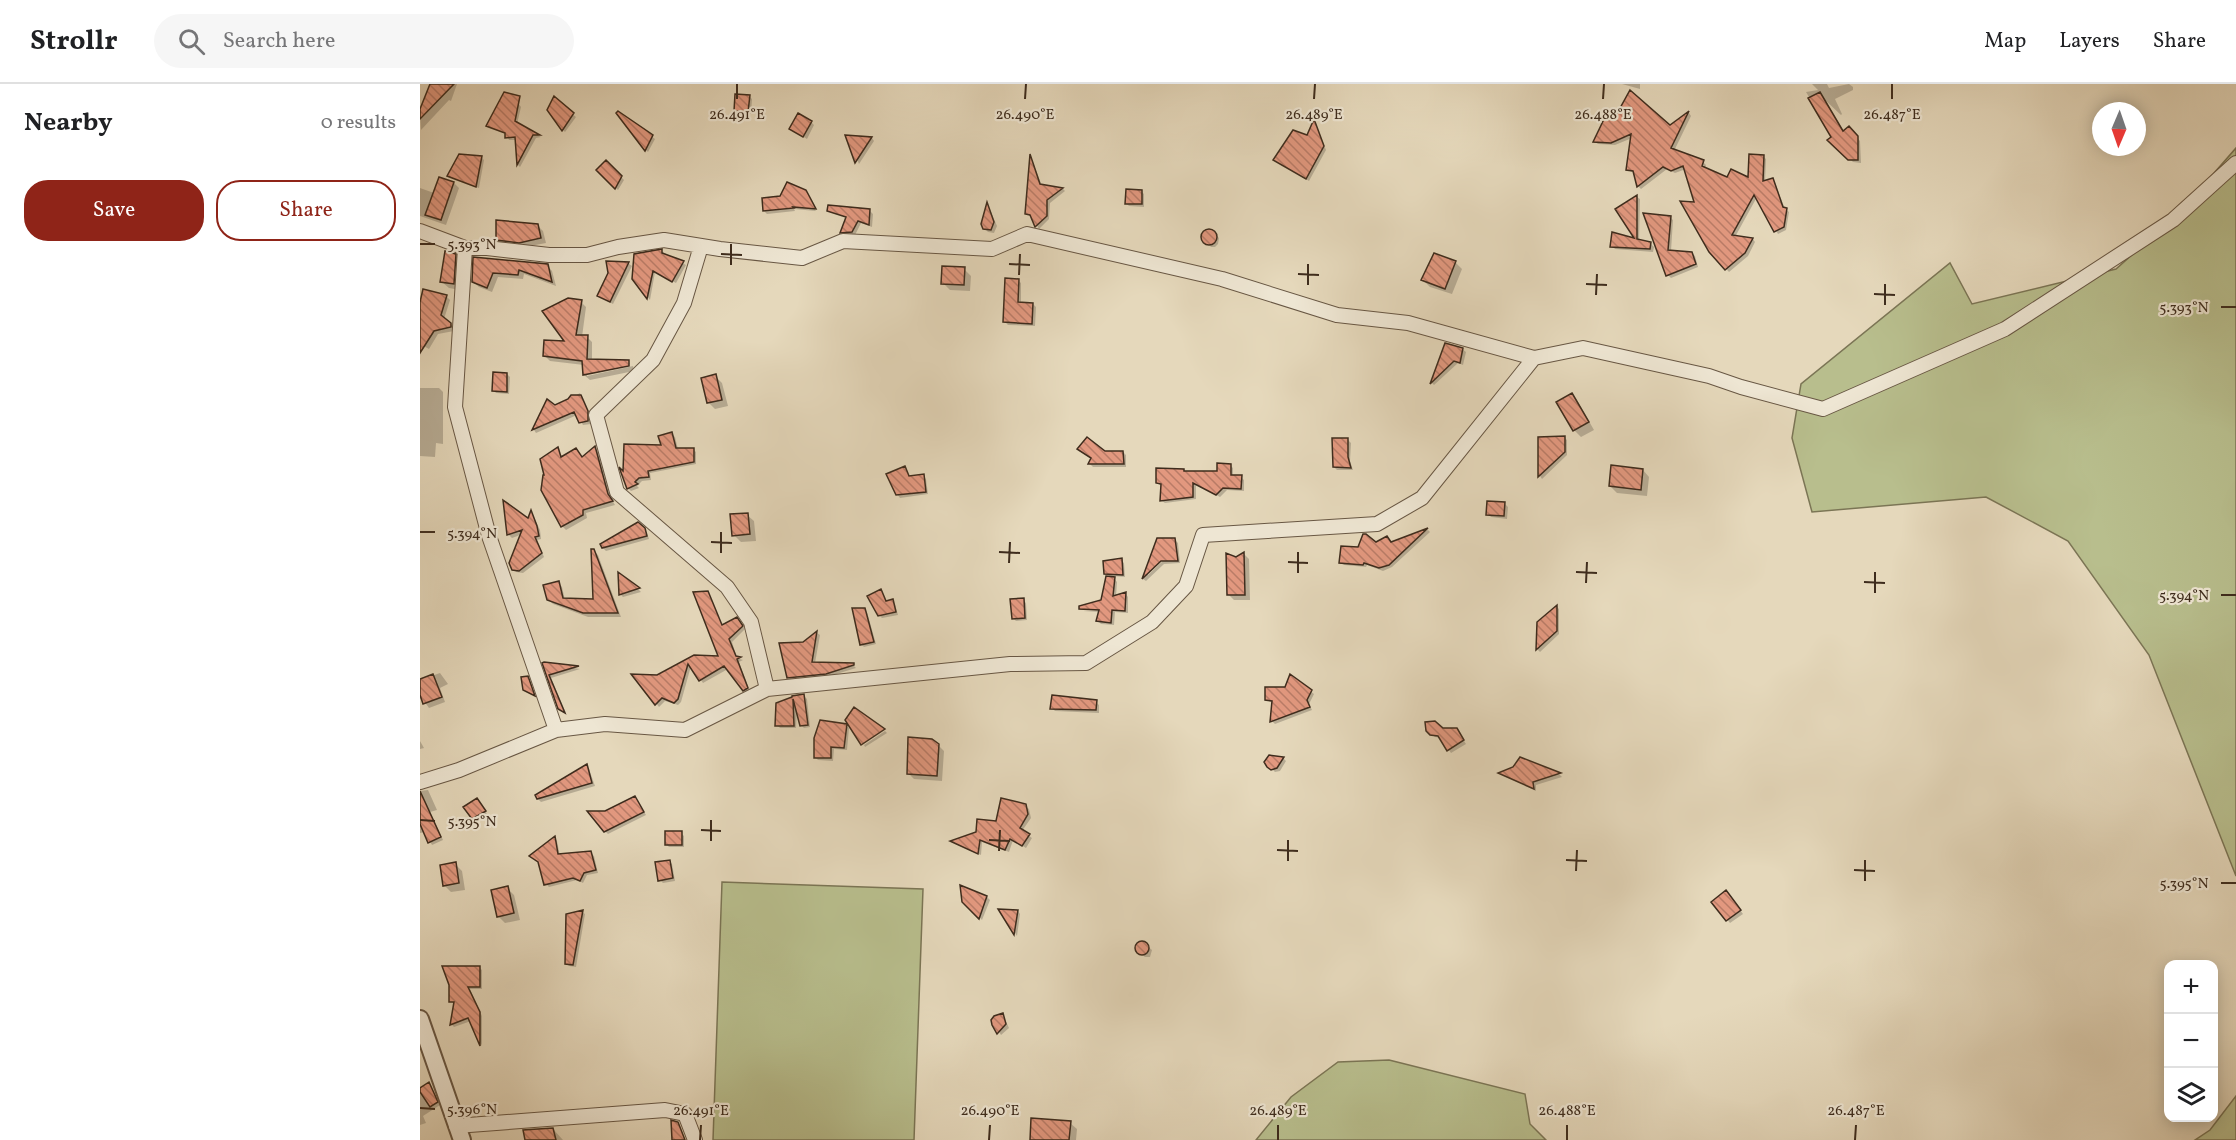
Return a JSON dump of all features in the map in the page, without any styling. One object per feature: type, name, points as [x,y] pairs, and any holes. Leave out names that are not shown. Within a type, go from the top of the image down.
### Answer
[{"type":"street","points":[[420,231],[465,248],[487,248],[549,255],[587,255],[618,246],[664,240],[802,258],[843,241],[992,249],[1027,234],[1222,279],[1337,315],[1408,322],[1534,358],[1583,348],[1709,376],[1823,409],[2005,329],[2173,220],[2236,163]]},
{"type":"street","points":[[701,246],[684,303],[653,360],[596,415],[616,492],[727,587],[751,622],[767,689]]},
{"type":"street","points":[[465,248],[455,407],[489,536],[556,730]]},
{"type":"street","points":[[420,782],[459,770],[556,730],[605,724],[685,730],[767,689],[1010,664],[1086,663],[1152,622],[1186,586],[1203,535],[1377,524],[1422,498],[1534,358]]},
{"type":"street","points":[[420,1019],[459,1133],[664,1110],[685,1114],[695,1140]]},
{"type":"green space","points":[[2236,148],[2236,876],[2149,655],[2068,541],[1986,497],[1812,512],[1792,438],[1801,384],[1950,263],[1972,304],[2116,269],[2180,212]]},
{"type":"green space","points":[[722,882],[923,889],[914,1140],[713,1140]]},
{"type":"green space","points":[[1389,1060],[1525,1094],[1530,1124],[1546,1140],[1256,1140],[1291,1097],[1338,1062]]},
{"type":"green space","points":[[2236,1096],[2236,1140],[2195,1140],[2210,1130]]},
{"type":"building","points":[[430,84],[454,84],[420,119],[420,109]]},
{"type":"building","points":[[1630,90],[1670,125],[1689,111],[1671,148],[1704,160],[1702,166],[1727,177],[1731,169],[1748,177],[1749,154],[1764,155],[1763,181],[1773,178],[1783,207],[1787,208],[1784,227],[1774,232],[1754,195],[1732,235],[1753,238],[1745,253],[1725,270],[1709,252],[1680,201],[1694,202],[1683,166],[1671,171],[1663,167],[1637,187],[1633,171],[1626,170],[1631,134],[1611,143],[1593,142],[1606,115],[1614,119]]},
{"type":"building","points":[[504,92],[520,96],[515,121],[540,135],[533,135],[517,165],[515,137],[505,138],[505,133],[486,126]]},
{"type":"building","points":[[1820,92],[1843,131],[1849,126],[1858,136],[1858,160],[1848,160],[1827,140],[1831,137],[1808,98]]},
{"type":"building","points":[[735,94],[750,95],[748,112],[734,111]]},
{"type":"building","points":[[554,96],[574,113],[562,131],[547,110]]},
{"type":"building","points":[[618,111],[653,135],[645,151],[616,113]]},
{"type":"building","points":[[798,113],[812,121],[803,137],[789,129]]},
{"type":"building","points":[[1314,119],[1324,146],[1306,179],[1273,160],[1293,130],[1307,135]]},
{"type":"building","points":[[845,135],[872,137],[855,163]]},
{"type":"building","points":[[459,154],[482,156],[476,187],[447,176]]},
{"type":"building","points":[[1030,154],[1040,184],[1063,188],[1047,200],[1047,216],[1035,227],[1030,215],[1025,214]]},
{"type":"building","points":[[606,160],[622,176],[615,189],[596,170]]},
{"type":"building","points":[[439,177],[454,182],[441,220],[425,215]]},
{"type":"building","points":[[787,182],[806,190],[816,209],[793,207],[763,211],[762,198],[780,196]]},
{"type":"building","points":[[1126,189],[1142,190],[1142,204],[1125,204]]},
{"type":"building","points":[[1637,195],[1637,239],[1651,242],[1650,249],[1610,247],[1612,232],[1634,238],[1615,209]]},
{"type":"building","points":[[987,202],[994,222],[991,230],[983,229],[981,224]]},
{"type":"building","points":[[828,205],[870,209],[869,225],[858,221],[852,232],[840,233],[846,217],[827,211]]},
{"type":"building","points":[[1643,213],[1671,216],[1668,250],[1692,252],[1696,264],[1666,276]]},
{"type":"building","points":[[496,220],[538,224],[541,238],[519,243],[496,240]]},
{"type":"building","points":[[1209,229],[1215,231],[1217,237],[1215,243],[1209,245],[1203,243],[1201,237],[1203,231]]},
{"type":"building","points":[[662,249],[662,253],[684,261],[672,282],[653,271],[647,299],[632,279],[634,254]]},
{"type":"building","points":[[445,251],[456,254],[454,284],[440,282]]},
{"type":"building","points":[[1434,253],[1456,261],[1445,289],[1421,280]]},
{"type":"building","points":[[473,257],[548,264],[552,282],[519,270],[518,275],[493,273],[487,288],[472,282]]},
{"type":"building","points":[[606,261],[629,262],[610,302],[597,296],[608,273]]},
{"type":"building","points":[[942,266],[965,267],[964,285],[941,284]]},
{"type":"building","points":[[1005,278],[1019,279],[1018,302],[1033,303],[1032,324],[1003,322]]},
{"type":"building","points":[[423,289],[447,295],[441,315],[451,323],[451,327],[434,331],[420,353],[420,302]]},
{"type":"building","points":[[568,298],[582,300],[576,335],[588,335],[587,359],[629,360],[629,366],[583,375],[582,361],[543,356],[544,340],[564,341],[542,311]]},
{"type":"building","points":[[1445,343],[1463,348],[1460,363],[1454,361],[1430,384]]},
{"type":"building","points":[[493,372],[507,373],[507,392],[492,391]]},
{"type":"building","points":[[716,374],[722,400],[707,403],[701,378]]},
{"type":"building","points":[[1572,393],[1589,422],[1573,431],[1556,402]]},
{"type":"building","points":[[571,395],[581,395],[588,411],[588,421],[579,423],[574,412],[532,430],[547,399],[555,405],[568,399]]},
{"type":"building","points":[[672,432],[676,448],[694,448],[694,462],[648,471],[649,477],[639,478],[635,482],[638,484],[627,489],[619,467],[623,471],[624,444],[661,445],[658,436]]},
{"type":"building","points":[[1565,436],[1565,452],[1538,477],[1538,437]]},
{"type":"building","points":[[1087,437],[1105,451],[1123,451],[1124,464],[1088,464],[1091,458],[1077,449]]},
{"type":"building","points":[[1332,438],[1348,438],[1348,457],[1351,468],[1333,467]]},
{"type":"building","points":[[595,446],[608,494],[613,501],[583,510],[583,515],[561,527],[541,490],[544,475],[540,459],[558,447],[561,457],[576,448],[582,457]]},
{"type":"building","points":[[1217,463],[1231,464],[1231,475],[1242,475],[1241,489],[1223,488],[1216,495],[1193,483],[1193,497],[1160,501],[1161,484],[1156,483],[1156,468],[1217,471]]},
{"type":"building","points":[[1611,465],[1643,469],[1641,490],[1609,486]]},
{"type":"building","points":[[905,466],[909,476],[924,474],[926,492],[896,495],[886,474]]},
{"type":"building","points":[[503,500],[528,518],[531,510],[537,526],[539,536],[535,537],[542,553],[519,571],[512,570],[509,563],[522,530],[507,535]]},
{"type":"building","points":[[1487,501],[1505,502],[1504,516],[1486,515]]},
{"type":"building","points":[[748,513],[750,534],[732,536],[730,514]]},
{"type":"building","points":[[638,522],[645,528],[647,536],[602,548],[600,544]]},
{"type":"building","points":[[1428,528],[1389,565],[1379,568],[1364,563],[1363,565],[1339,563],[1341,546],[1358,547],[1363,534],[1376,542],[1387,536],[1391,542]]},
{"type":"building","points":[[1157,538],[1175,538],[1178,561],[1161,561],[1142,579]]},
{"type":"building","points":[[591,549],[594,549],[618,613],[583,613],[547,600],[543,585],[559,581],[563,598],[593,599]]},
{"type":"building","points":[[1244,552],[1245,595],[1227,595],[1226,553],[1236,557]]},
{"type":"building","points":[[1122,558],[1123,575],[1104,574],[1103,561]]},
{"type":"building","points":[[618,572],[640,588],[619,595]]},
{"type":"building","points":[[1106,576],[1115,577],[1113,596],[1126,592],[1125,611],[1112,610],[1111,623],[1096,621],[1099,610],[1079,609],[1079,606],[1101,600]]},
{"type":"building","points":[[881,589],[886,601],[893,599],[896,612],[878,616],[867,596]]},
{"type":"building","points":[[708,591],[722,625],[737,617],[743,626],[729,639],[736,656],[741,657],[737,659],[748,688],[743,691],[724,666],[699,681],[688,664],[678,699],[674,703],[662,698],[655,705],[631,674],[657,675],[694,655],[718,656],[693,592]]},
{"type":"building","points":[[1024,598],[1025,618],[1012,619],[1010,599]]},
{"type":"building","points":[[1557,605],[1557,631],[1536,650],[1537,622]]},
{"type":"building","points":[[852,608],[865,608],[874,642],[860,645]]},
{"type":"building","points":[[817,631],[812,662],[854,663],[854,665],[826,674],[787,678],[779,643],[803,642]]},
{"type":"building","points":[[542,663],[579,666],[549,675],[565,713],[558,709]]},
{"type":"building","points":[[433,674],[442,697],[423,704],[420,695],[420,679]]},
{"type":"building","points":[[1290,674],[1312,690],[1307,700],[1310,707],[1270,722],[1272,701],[1265,700],[1265,687],[1285,687]]},
{"type":"building","points":[[528,676],[535,696],[523,690],[521,677]]},
{"type":"building","points":[[804,694],[808,725],[800,726],[793,699],[794,726],[775,726],[776,703]]},
{"type":"building","points":[[1052,695],[1097,700],[1096,710],[1050,709]]},
{"type":"building","points":[[854,707],[885,729],[861,745],[845,720]]},
{"type":"building","points":[[820,720],[847,724],[844,748],[831,747],[831,758],[814,758],[814,738]]},
{"type":"building","points":[[1435,721],[1443,728],[1457,728],[1464,740],[1447,751],[1438,736],[1430,735],[1426,731],[1425,722]]},
{"type":"building","points":[[908,737],[932,739],[939,744],[937,776],[907,774]]},
{"type":"building","points":[[1269,755],[1284,757],[1277,768],[1271,770],[1267,767],[1264,762]]},
{"type":"building","points":[[1520,757],[1561,773],[1533,782],[1534,789],[1498,773],[1513,767]]},
{"type":"building","points":[[587,764],[592,783],[537,799],[535,795]]},
{"type":"building","points":[[420,791],[441,837],[428,843],[420,824]]},
{"type":"building","points":[[635,796],[644,812],[604,832],[587,811],[605,811]]},
{"type":"building","points":[[477,798],[486,811],[472,819],[463,807]]},
{"type":"building","points":[[1001,798],[1026,804],[1028,814],[1020,828],[1030,834],[1022,846],[1010,839],[1005,850],[980,840],[978,854],[950,841],[976,832],[977,819],[996,821]]},
{"type":"building","points":[[665,831],[682,831],[682,845],[665,845]]},
{"type":"building","points":[[555,836],[558,854],[591,851],[596,870],[584,873],[580,881],[573,878],[544,885],[538,862],[529,856]]},
{"type":"building","points":[[670,860],[673,878],[658,881],[655,862]]},
{"type":"building","points":[[456,862],[459,883],[443,886],[440,865]]},
{"type":"building","points":[[960,885],[987,896],[979,919],[962,902]]},
{"type":"building","points":[[508,886],[514,913],[497,917],[491,890]]},
{"type":"building","points":[[1726,890],[1741,910],[1726,921],[1711,902]]},
{"type":"building","points":[[998,909],[1018,910],[1014,935]]},
{"type":"building","points":[[583,910],[573,965],[565,964],[566,914]]},
{"type":"building","points":[[1139,941],[1145,941],[1149,948],[1145,955],[1139,955],[1135,951],[1135,945]]},
{"type":"building","points":[[442,966],[480,966],[480,987],[468,987],[480,1012],[480,1046],[468,1018],[450,1025],[454,1002],[449,1002],[449,985]]},
{"type":"building","points":[[1003,1013],[1006,1024],[997,1034],[991,1020],[994,1016]]},
{"type":"building","points":[[429,1082],[438,1102],[430,1107],[420,1092],[420,1088]]},
{"type":"building","points":[[1031,1118],[1071,1121],[1069,1140],[1030,1140]]},
{"type":"building","points":[[671,1120],[678,1122],[685,1140],[672,1140]]},
{"type":"building","points":[[553,1128],[556,1140],[525,1140],[523,1130]]}]
